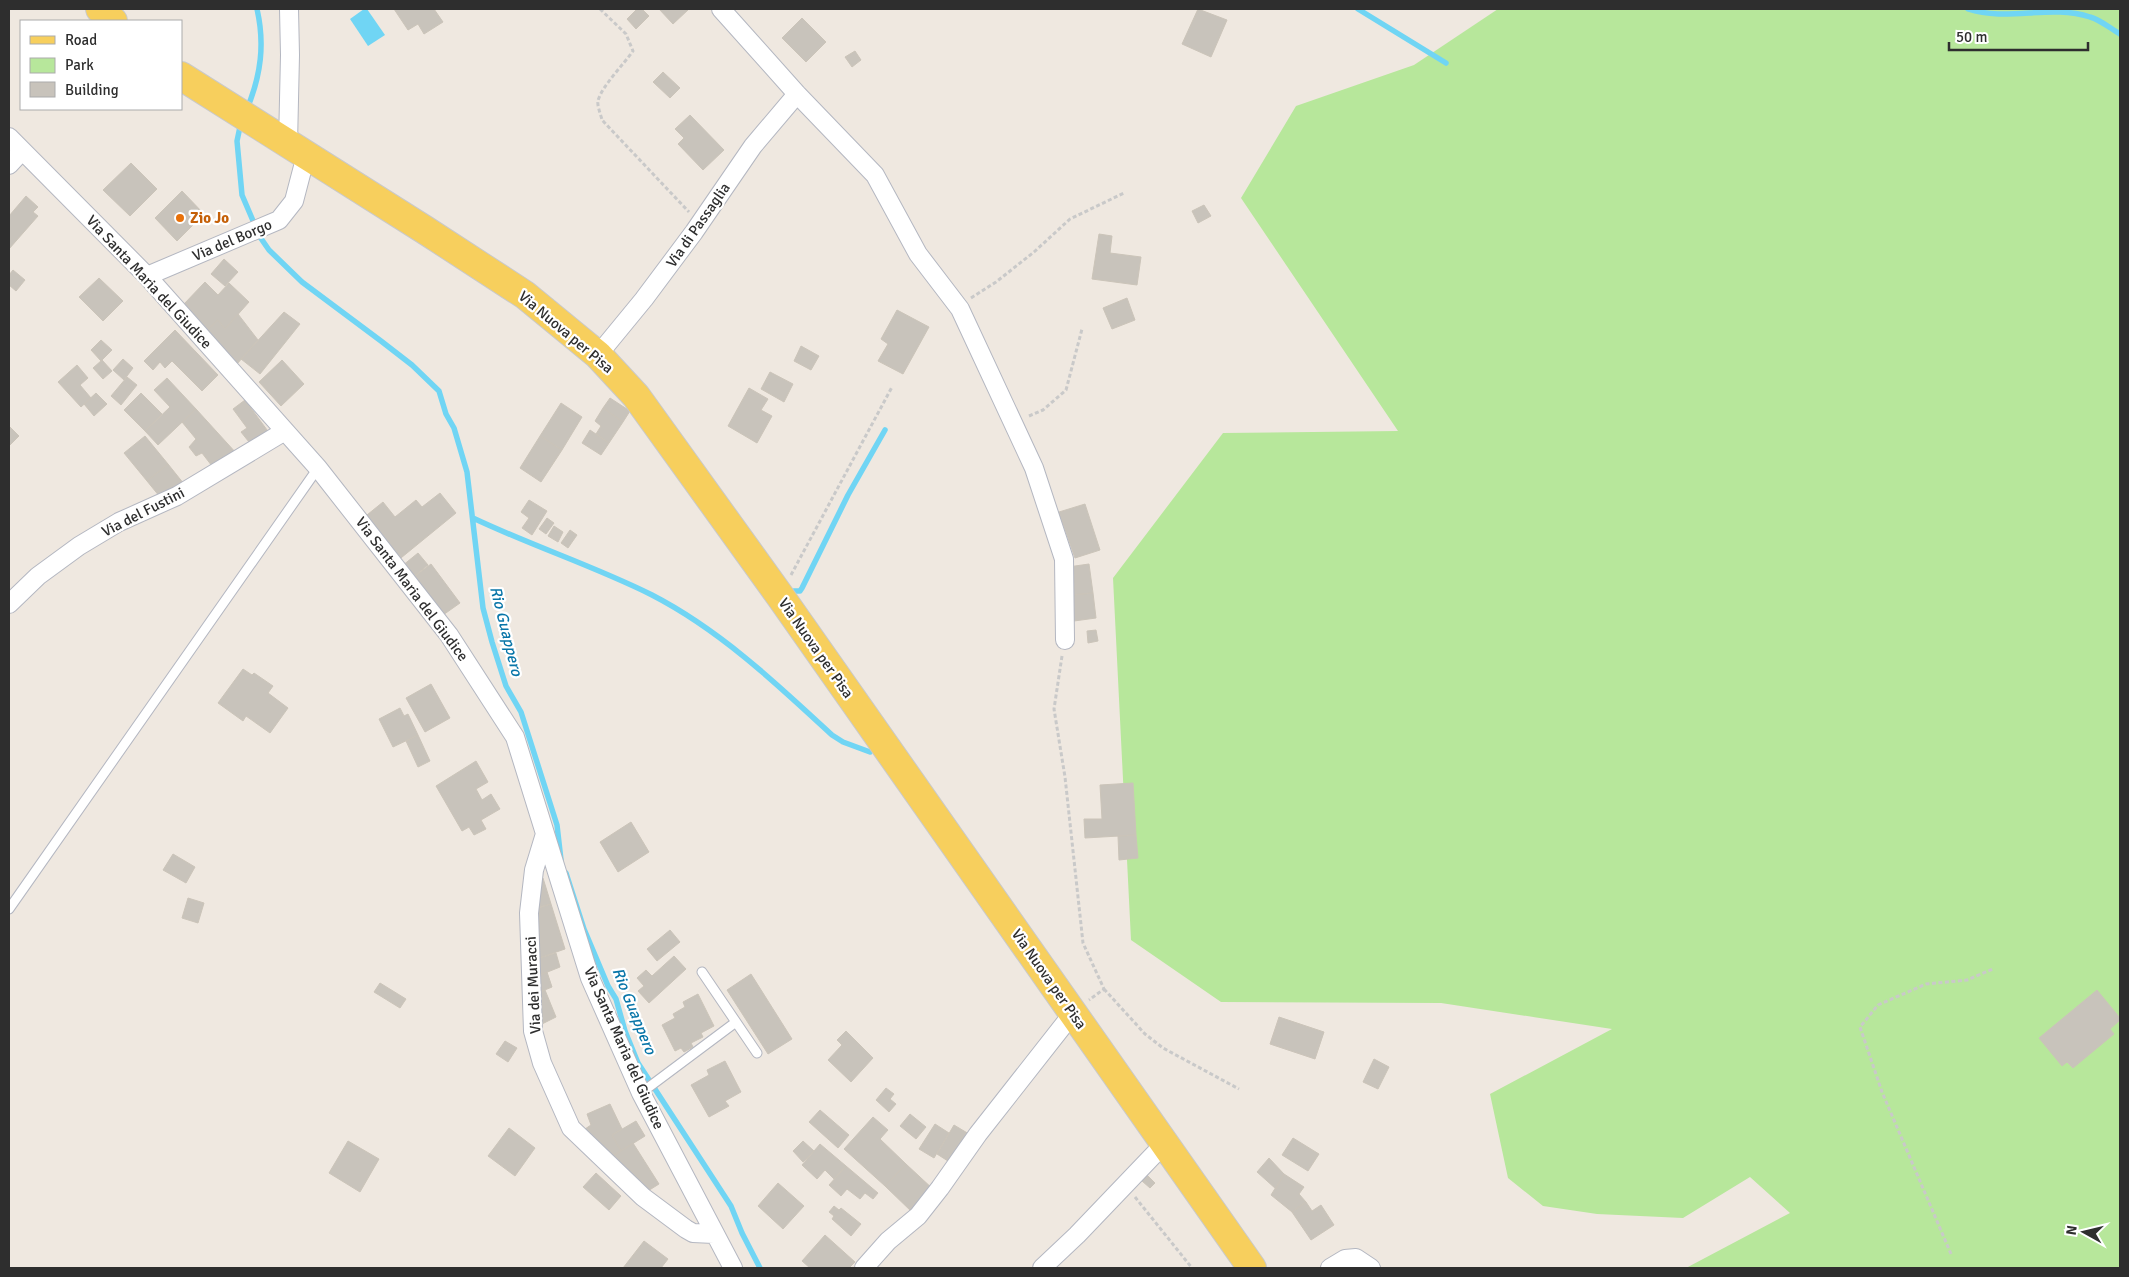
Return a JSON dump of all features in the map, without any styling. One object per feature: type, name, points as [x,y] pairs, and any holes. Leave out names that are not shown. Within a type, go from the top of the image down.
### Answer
[{"type":"main road","points":[[100,9],[112,20]]},
{"type":"main road","name":"Via Nuova per Pisa","points":[[182,77],[525,295],[598,355],[636,396],[780,596],[1252,1268]]},
{"type":"street","name":"Via del Borgo","points":[[147,276],[279,220],[288,211],[294,200],[289,145],[289,9]]},
{"type":"street","points":[[721,9],[797,94],[875,174],[918,254],[958,306],[1034,468],[1064,559],[1065,640]]},
{"type":"street","name":"Via di Passaglia","points":[[598,355],[644,299],[700,223],[753,146],[797,94]]},
{"type":"street","name":"Via Santa Maria del Giudice","points":[[9,137],[147,276],[318,468],[449,635],[515,737],[590,978],[714,1234],[733,1268]]},
{"type":"street","points":[[9,165],[22,151]]},
{"type":"street","name":"Via del Fustini","points":[[9,604],[38,576],[79,546],[119,522],[177,496],[285,431]]},
{"type":"street","name":"Via dei Muracci","points":[[545,834],[534,870],[529,913],[533,1031],[542,1063],[571,1128],[643,1197],[664,1213],[693,1233],[714,1234]]},
{"type":"street","points":[[864,1268],[888,1241],[918,1216],[978,1134],[1073,1013]]},
{"type":"street","points":[[1042,1268],[1077,1235],[1125,1182],[1165,1142]]},
{"type":"street","points":[[1330,1268],[1345,1259],[1356,1258],[1370,1268]]},
{"type":"lane","points":[[9,909],[318,468]]},
{"type":"lane","points":[[702,972],[757,1052]]},
{"type":"lane","points":[[645,1090],[736,1022]]},
{"type":"path","points":[[600,9],[626,34],[633,51],[604,87],[598,102],[602,120],[700,223]]},
{"type":"path","points":[[958,306],[996,282],[1034,252],[1070,219],[1124,193]]},
{"type":"path","points":[[1013,424],[1043,410],[1066,390],[1082,329]]},
{"type":"path","points":[[780,596],[892,387]]},
{"type":"path","points":[[1065,640],[1054,710],[1065,777],[1083,942],[1104,989],[1145,1034],[1163,1048],[1239,1089]]},
{"type":"path","points":[[1951,1254],[1882,1092],[1860,1027],[1878,1005],[1886,1001],[1926,984],[1967,980],[1993,969]]},
{"type":"path","points":[[1073,1013],[1104,989]]},
{"type":"path","points":[[1125,1182],[1192,1268]]},
{"type":"green space","points":[[1498,9],[2120,9],[2120,1268],[1686,1268],[1790,1213],[1750,1177],[1683,1218],[1597,1214],[1543,1206],[1508,1178],[1490,1094],[1612,1029],[1441,1003],[1221,1002],[1131,940],[1113,578],[1223,433],[1398,431],[1241,198],[1296,106],[1414,65]]},
{"type":"water","points":[[364,9],[367,9],[385,35],[368,46],[350,19]]},
{"type":"building","points":[[394,9],[434,9],[443,22],[424,34],[418,24],[408,30]]},
{"type":"building","points":[[637,9],[642,9],[649,16],[636,29],[627,19]]},
{"type":"building","points":[[659,9],[689,9],[673,24]]},
{"type":"building","points":[[1198,9],[1227,20],[1211,57],[1182,44]]},
{"type":"building","points":[[802,18],[826,42],[806,62],[782,38]]},
{"type":"building","points":[[855,51],[861,60],[852,67],[845,57]]},
{"type":"building","points":[[663,72],[680,88],[670,98],[653,82]]},
{"type":"building","points":[[690,115],[724,150],[703,170],[678,144],[684,138],[675,129]]},
{"type":"building","points":[[131,163],[157,189],[130,216],[103,190]]},
{"type":"building","points":[[182,191],[204,214],[177,241],[155,218]]},
{"type":"building","points":[[26,196],[38,207],[33,212],[38,216],[9,249],[9,216]]},
{"type":"building","points":[[1204,205],[1211,216],[1198,223],[1192,211]]},
{"type":"building","points":[[1099,234],[1112,236],[1110,253],[1141,257],[1137,285],[1092,279]]},
{"type":"building","points":[[224,259],[238,272],[225,286],[211,274]]},
{"type":"building","points":[[13,270],[25,280],[16,291],[9,285],[9,275]]},
{"type":"building","points":[[99,278],[123,301],[103,321],[79,297]]},
{"type":"building","points":[[205,282],[218,295],[229,283],[249,302],[225,329],[218,320],[207,330],[184,304]]},
{"type":"building","points":[[1127,298],[1135,320],[1112,329],[1103,308]]},
{"type":"building","points":[[897,310],[929,327],[903,374],[878,361],[888,344],[881,339]]},
{"type":"building","points":[[284,312],[300,324],[260,374],[241,359]]},
{"type":"building","points":[[238,314],[258,340],[237,364],[207,330],[218,320],[225,329]]},
{"type":"building","points":[[175,330],[218,375],[202,391],[172,361],[165,368],[160,362],[153,370],[144,361]]},
{"type":"building","points":[[101,340],[112,350],[101,361],[91,350]]},
{"type":"building","points":[[801,346],[819,356],[811,370],[794,361]]},
{"type":"building","points":[[123,359],[133,368],[124,380],[113,370]]},
{"type":"building","points":[[102,360],[112,371],[103,379],[93,368]]},
{"type":"building","points":[[282,360],[304,384],[281,406],[259,382]]},
{"type":"building","points":[[77,365],[88,378],[80,385],[91,398],[81,407],[58,382]]},
{"type":"building","points":[[770,372],[793,384],[784,402],[761,389]]},
{"type":"building","points":[[127,377],[137,385],[121,405],[111,396]]},
{"type":"building","points":[[167,378],[196,409],[158,445],[145,431],[170,407],[154,390]]},
{"type":"building","points":[[749,388],[768,399],[761,410],[772,416],[757,443],[728,426]]},
{"type":"building","points":[[96,393],[107,404],[94,416],[84,404]]},
{"type":"building","points":[[141,393],[162,414],[145,431],[124,410]]},
{"type":"building","points":[[610,398],[630,411],[623,422],[603,408]]},
{"type":"building","points":[[245,400],[270,434],[253,447],[241,432],[247,428],[233,409]]},
{"type":"building","points":[[561,403],[582,417],[562,450],[540,436]]},
{"type":"building","points":[[603,408],[623,422],[609,443],[596,434],[601,426],[595,421]]},
{"type":"building","points":[[196,409],[237,454],[212,466],[202,453],[196,456],[189,447],[196,439],[182,422]]},
{"type":"building","points":[[9,426],[19,436],[9,446]]},
{"type":"building","points":[[590,430],[609,443],[601,455],[582,443]]},
{"type":"building","points":[[145,436],[168,464],[147,481],[124,453]]},
{"type":"building","points":[[540,436],[562,450],[541,482],[520,468]]},
{"type":"building","points":[[168,464],[184,484],[160,497],[147,481]]},
{"type":"building","points":[[440,493],[456,513],[396,562],[362,519],[383,502],[395,517],[416,500],[422,507]]},
{"type":"building","points":[[529,500],[547,511],[532,535],[522,528],[529,518],[521,512]]},
{"type":"building","points":[[1085,504],[1100,550],[1075,558],[1059,512]]},
{"type":"building","points":[[547,518],[554,523],[546,534],[539,529]]},
{"type":"building","points":[[554,526],[563,532],[558,542],[548,536]]},
{"type":"building","points":[[570,530],[577,535],[568,548],[561,543]]},
{"type":"building","points":[[418,553],[428,565],[412,578],[402,566]]},
{"type":"building","points":[[431,564],[460,603],[443,615],[415,576]]},
{"type":"building","points":[[1089,564],[1093,593],[1071,595],[1068,567]]},
{"type":"building","points":[[1093,593],[1096,618],[1074,621],[1071,595]]},
{"type":"building","points":[[1096,630],[1098,641],[1088,643],[1087,631]]},
{"type":"building","points":[[243,669],[252,675],[254,673],[273,686],[268,693],[288,708],[270,733],[246,716],[243,721],[218,703]]},
{"type":"building","points":[[431,684],[450,718],[425,732],[406,698]]},
{"type":"building","points":[[400,708],[404,716],[408,714],[418,735],[393,747],[379,719]]},
{"type":"building","points":[[418,735],[430,761],[418,767],[406,741]]},
{"type":"building","points":[[476,761],[488,782],[476,789],[482,800],[491,794],[500,809],[481,820],[486,829],[474,835],[469,827],[462,831],[436,786]]},
{"type":"building","points":[[1133,783],[1136,835],[1085,838],[1084,819],[1102,819],[1100,785]]},
{"type":"building","points":[[631,822],[649,852],[618,872],[600,842]]},
{"type":"building","points":[[1136,835],[1138,858],[1119,860],[1118,836]]},
{"type":"building","points":[[173,854],[195,867],[186,883],[163,870]]},
{"type":"building","points":[[543,878],[551,904],[539,907],[536,894],[540,892],[537,880]]},
{"type":"building","points":[[188,898],[204,903],[198,923],[182,918]]},
{"type":"building","points":[[551,904],[565,949],[536,959],[535,935],[540,933],[532,910]]},
{"type":"building","points":[[670,930],[680,942],[657,961],[647,949]]},
{"type":"building","points":[[556,953],[560,967],[535,977],[536,959]]},
{"type":"building","points":[[674,956],[686,969],[649,1003],[638,991],[644,986],[637,978],[646,970],[652,976]]},
{"type":"building","points":[[547,972],[552,987],[535,994],[535,977]]},
{"type":"building","points":[[751,974],[792,1039],[768,1054],[727,990]]},
{"type":"building","points":[[380,983],[406,999],[400,1008],[374,992]]},
{"type":"building","points":[[545,990],[556,1017],[536,1027],[535,994]]},
{"type":"building","points":[[2097,990],[2120,1018],[2110,1029],[2114,1034],[2073,1068],[2067,1062],[2062,1066],[2039,1038]]},
{"type":"building","points":[[698,994],[714,1026],[701,1033],[703,1037],[691,1043],[693,1047],[684,1052],[681,1048],[675,1051],[662,1025],[675,1018],[673,1014],[685,1007],[683,1002]]},
{"type":"building","points":[[1279,1017],[1324,1032],[1315,1059],[1270,1044]]},
{"type":"building","points":[[846,1031],[873,1058],[851,1082],[828,1060],[842,1045],[837,1040]]},
{"type":"building","points":[[505,1041],[517,1048],[508,1062],[496,1054]]},
{"type":"building","points":[[1374,1059],[1389,1067],[1378,1089],[1363,1082]]},
{"type":"building","points":[[725,1061],[741,1092],[725,1101],[729,1106],[709,1117],[691,1085],[709,1075],[707,1070]]},
{"type":"building","points":[[886,1088],[894,1094],[890,1099],[896,1104],[889,1112],[876,1100]]},
{"type":"building","points":[[610,1104],[622,1129],[612,1135],[621,1151],[608,1159],[585,1129],[591,1125],[587,1114]]},
{"type":"building","points":[[820,1110],[849,1135],[838,1148],[809,1122]]},
{"type":"building","points":[[910,1114],[926,1127],[916,1139],[900,1126]]},
{"type":"building","points":[[873,1117],[888,1130],[880,1139],[906,1164],[885,1186],[844,1149]]},
{"type":"building","points":[[636,1121],[645,1136],[621,1151],[612,1135]]},
{"type":"building","points":[[935,1124],[949,1133],[934,1158],[919,1149]]},
{"type":"building","points":[[954,1125],[969,1134],[951,1163],[937,1154]]},
{"type":"building","points":[[509,1128],[535,1148],[515,1176],[488,1156]]},
{"type":"building","points":[[1293,1138],[1319,1154],[1308,1171],[1282,1155]]},
{"type":"building","points":[[348,1141],[379,1159],[360,1192],[329,1173]]},
{"type":"building","points":[[803,1141],[814,1151],[803,1162],[793,1151]]},
{"type":"building","points":[[633,1143],[659,1184],[643,1194],[608,1159]]},
{"type":"building","points":[[820,1144],[846,1166],[834,1179],[825,1170],[817,1179],[802,1165]]},
{"type":"building","points":[[1269,1158],[1284,1174],[1276,1189],[1257,1172]]},
{"type":"building","points":[[906,1164],[934,1190],[913,1213],[885,1186]]},
{"type":"building","points":[[846,1166],[878,1193],[873,1199],[865,1193],[860,1199],[847,1189],[841,1196],[829,1185]]},
{"type":"building","points":[[596,1173],[621,1196],[609,1210],[583,1187]]},
{"type":"building","points":[[1284,1174],[1304,1187],[1299,1194],[1306,1202],[1292,1212],[1271,1195]]},
{"type":"building","points":[[1147,1175],[1155,1183],[1150,1188],[1142,1181]]},
{"type":"building","points":[[778,1183],[804,1206],[783,1229],[758,1206]]},
{"type":"building","points":[[1306,1202],[1312,1211],[1321,1205],[1334,1225],[1311,1240],[1292,1212]]},
{"type":"building","points":[[834,1206],[839,1210],[841,1208],[861,1224],[851,1236],[832,1219],[834,1216],[829,1212]]},
{"type":"building","points":[[825,1235],[855,1262],[849,1268],[810,1268],[802,1261]]},
{"type":"building","points":[[644,1241],[668,1259],[661,1268],[623,1268]]},
{"type":"waterway","name":"Rio Guappero","points":[[247,109],[256,84],[260,59],[261,35],[257,9]]},
{"type":"waterway","points":[[1358,9],[1446,63]]},
{"type":"waterway","points":[[1968,9],[1998,14],[2075,13],[2094,18],[2120,34]]},
{"type":"waterway","name":"Rio Guappero","points":[[241,122],[237,141],[242,195],[260,237],[269,250],[302,282],[412,365],[439,391],[446,414],[454,428],[467,472],[483,608],[506,686],[521,712],[557,825],[561,860]]},
{"type":"waterway","points":[[794,591],[800,591],[802,588],[848,495],[885,430]]},
{"type":"waterway","points":[[473,518],[630,585],[677,609],[701,624],[747,659],[832,735],[843,742],[870,752]]},
{"type":"waterway","name":"Rio Guappero","points":[[566,873],[584,929],[608,986],[616,999],[625,1031],[638,1063],[731,1206],[760,1268]]},
{"type":"place","name":"Zio Jo","points":[[180,218]]}]
